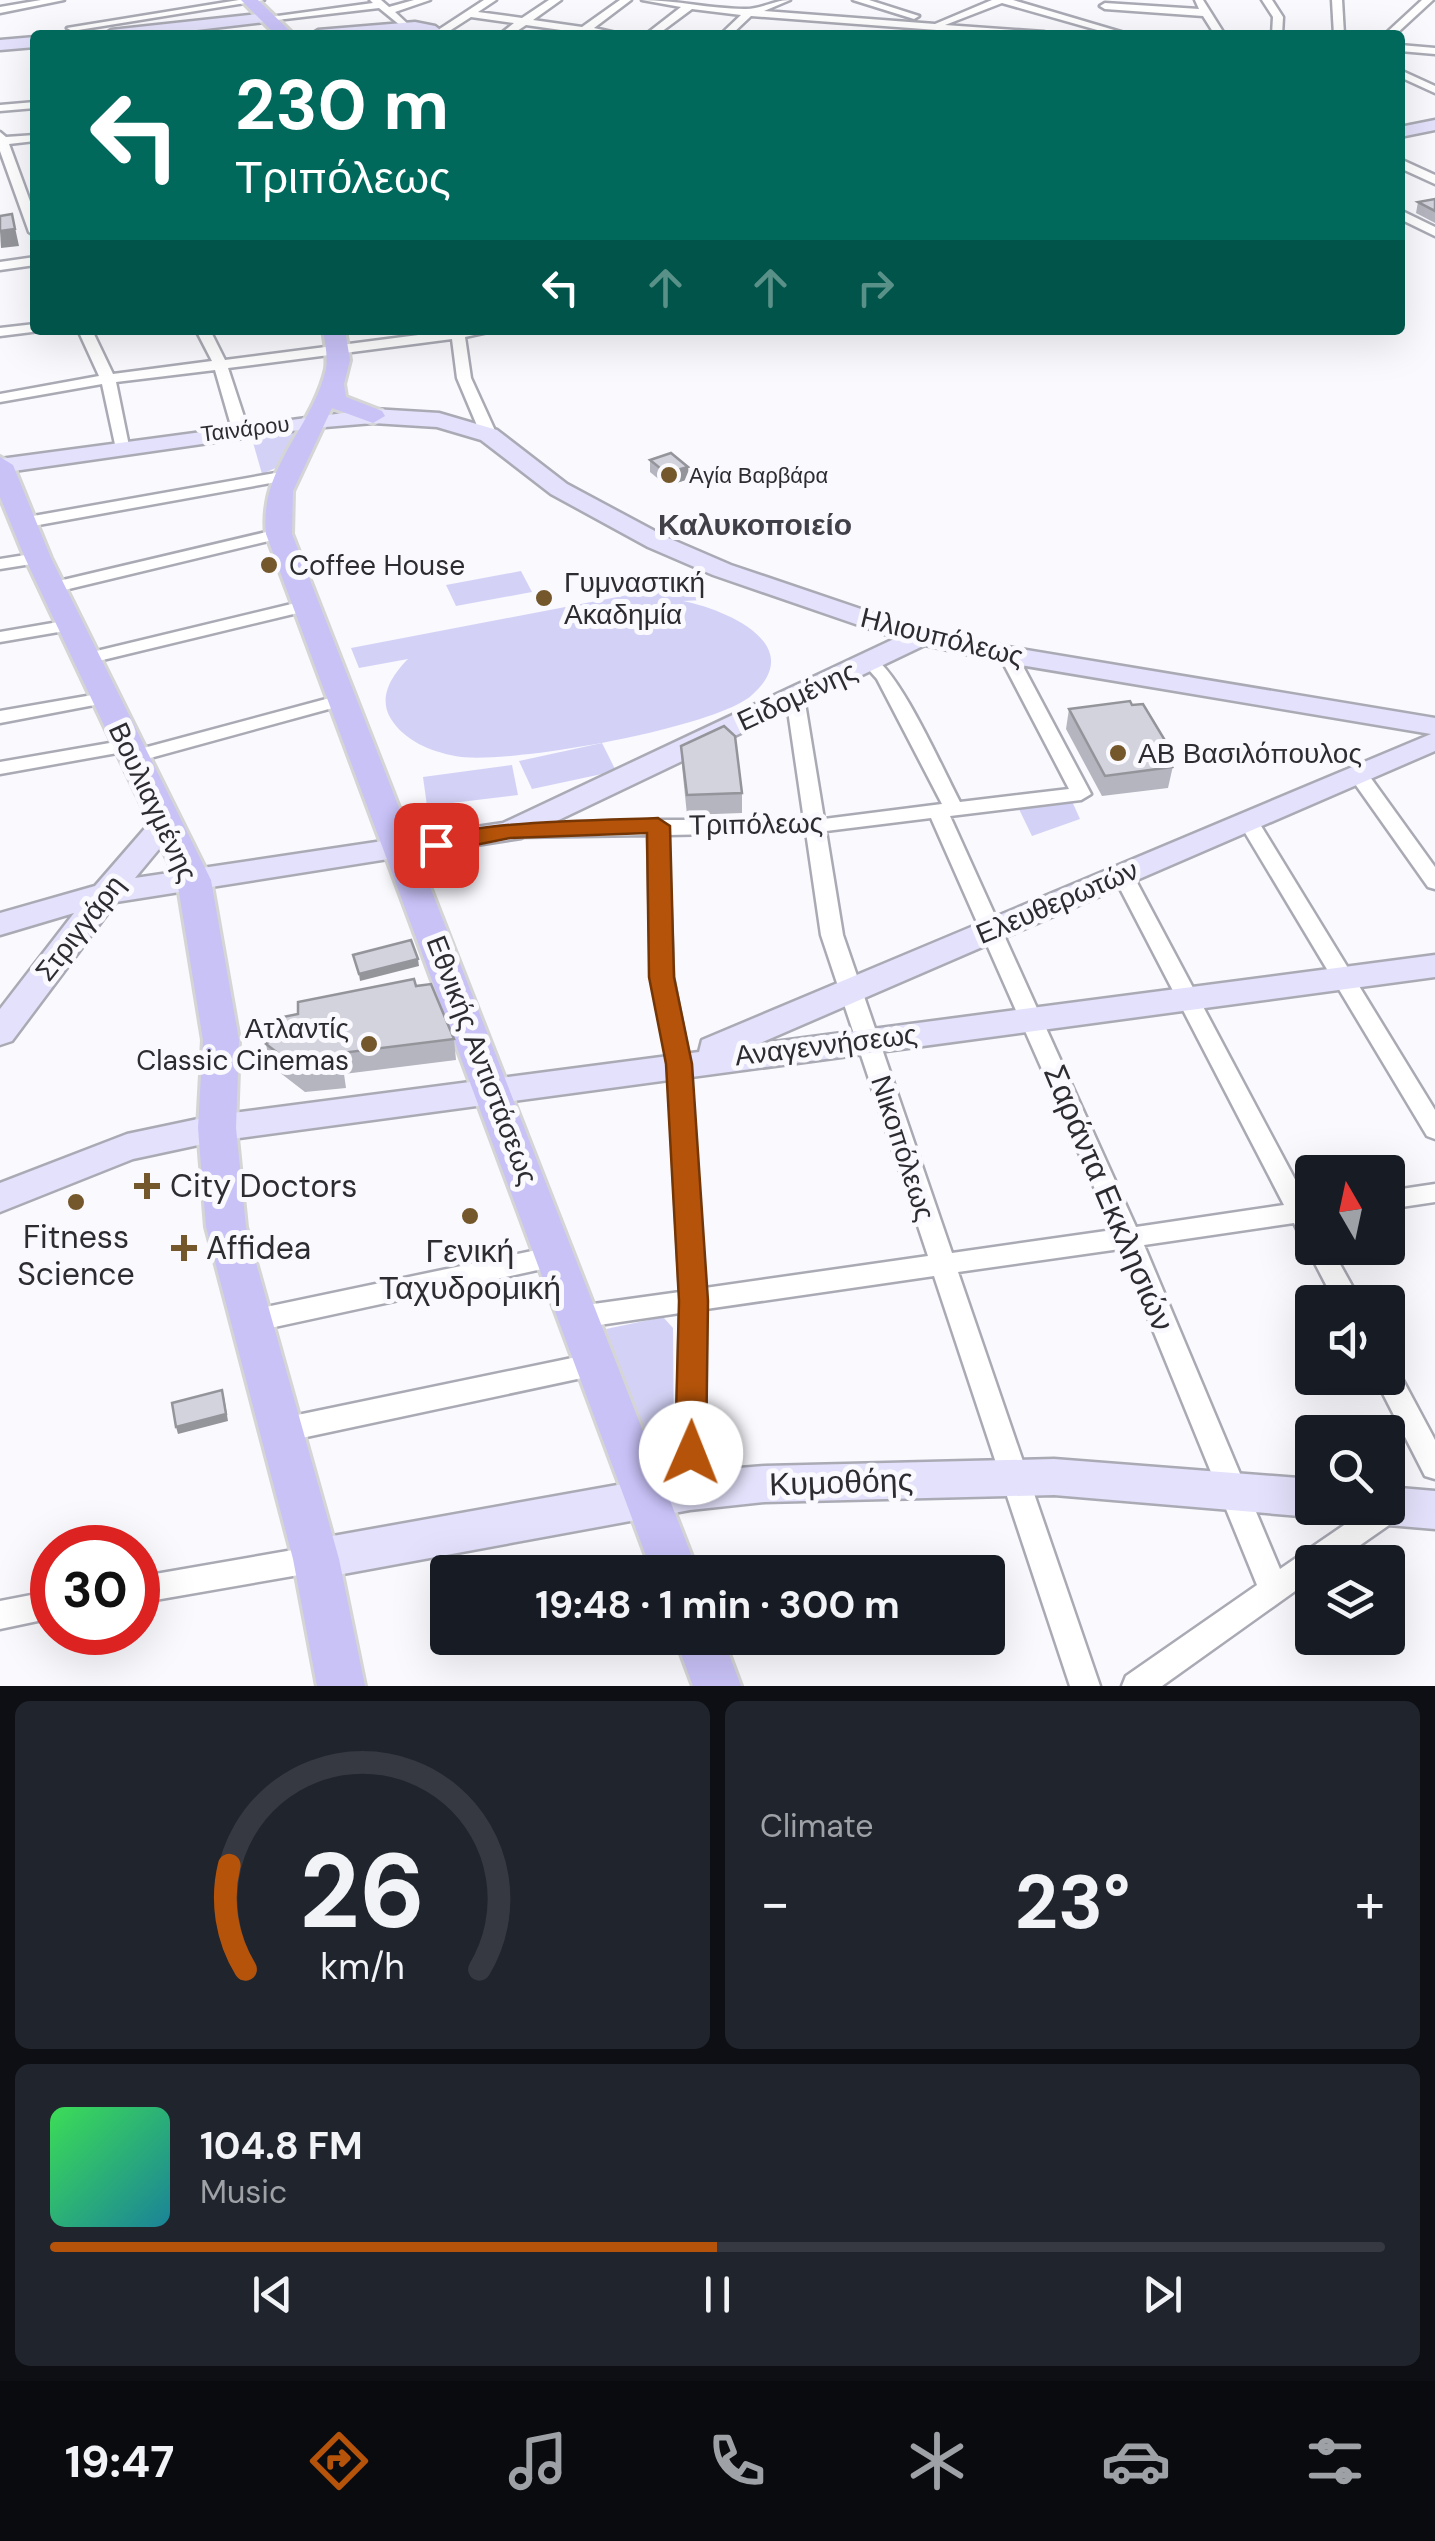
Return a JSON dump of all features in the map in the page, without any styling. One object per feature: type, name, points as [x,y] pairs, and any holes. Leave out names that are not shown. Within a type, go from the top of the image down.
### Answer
[{"type":"main road","points":[[250,1],[281,30]]},
{"type":"main road","points":[[157,30],[268,18]]},
{"type":"main road","points":[[373,30],[429,30]]},
{"type":"main road","points":[[0,45],[30,42]]},
{"type":"main road","points":[[0,62],[30,59]]},
{"type":"main road","points":[[1412,109],[1434,116]]},
{"type":"main road","points":[[1405,130],[1434,116]]},
{"type":"main road","points":[[335,340],[335,401],[374,416]]},
{"type":"main road","name":"Εθνικής Αντιστάσεως","points":[[332,383],[286,476],[277,509],[279,534],[596,1364],[668,1495],[673,1555]]},
{"type":"main road","name":"Ταινάρου","points":[[0,466],[240,428],[374,416],[439,420],[489,435]]},
{"type":"main road","name":"Ηλιουπόλεως","points":[[489,435],[559,489],[657,542],[722,570],[920,637],[1008,656],[1435,726]]},
{"type":"main road","name":"Βουλιαγμένης","points":[[0,466],[6,495],[194,880],[218,1010],[216,1128],[226,1227],[316,1559],[341,1686]]},
{"type":"main road","name":"Ειδομένης","points":[[510,831],[920,637]]},
{"type":"main road","name":"Ελευθερωτών","points":[[679,1064],[1435,741]]},
{"type":"main road","name":"Στριγγάρη","points":[[0,1033],[106,893],[164,825]]},
{"type":"main road","name":"Τριπόλεως","points":[[0,924],[106,893],[401,851],[510,831]]},
{"type":"main road","name":"Αναγεννήσεως","points":[[0,1198],[127,1147],[216,1128],[1435,966]]},
{"type":"main road","name":"Κυμοθόης","points":[[316,1559],[668,1495],[765,1484],[1014,1476],[1295,1496]]},
{"type":"main road","points":[[1405,1508],[1435,1510]]},
{"type":"main road","points":[[706,1655],[718,1686]]},
{"type":"street","points":[[0,10],[58,0]]},
{"type":"street","points":[[66,0],[73,30]]},
{"type":"street","points":[[162,0],[174,13]]},
{"type":"street","points":[[84,30],[259,0]]},
{"type":"street","points":[[268,18],[425,0]]},
{"type":"street","points":[[444,30],[491,0]]},
{"type":"street","points":[[512,30],[556,0]]},
{"type":"street","points":[[585,30],[626,0]]},
{"type":"street","points":[[647,0],[791,17],[984,30]]},
{"type":"street","points":[[734,30],[749,13],[784,0]]},
{"type":"street","points":[[858,0],[938,25],[1002,0],[1091,30],[1108,3],[1206,13]]},
{"type":"street","points":[[845,20],[894,0]]},
{"type":"street","points":[[1198,0],[1217,30]]},
{"type":"street","points":[[1267,0],[1276,11],[1277,30]]},
{"type":"street","points":[[1276,11],[1284,0]]},
{"type":"street","points":[[1337,0],[1339,30]]},
{"type":"street","points":[[1395,30],[1430,1]]},
{"type":"street","points":[[656,30],[687,3]]},
{"type":"street","points":[[381,5],[406,27]]},
{"type":"street","points":[[469,14],[565,30]]},
{"type":"street","points":[[791,17],[809,30]]},
{"type":"street","points":[[880,23],[892,30]]},
{"type":"street","points":[[1405,48],[1435,51]]},
{"type":"street","points":[[1405,75],[1435,90]]},
{"type":"street","points":[[0,108],[30,105]]},
{"type":"street","points":[[25,215],[13,164],[1,139],[30,138]]},
{"type":"street","points":[[1405,165],[1435,180]]},
{"type":"street","points":[[1405,208],[1418,204]]},
{"type":"street","points":[[1405,213],[1435,232]]},
{"type":"street","points":[[0,266],[30,262]]},
{"type":"street","points":[[0,332],[30,329]]},
{"type":"street","points":[[86,335],[108,379],[121,446]]},
{"type":"street","points":[[206,335],[240,428]]},
{"type":"street","points":[[0,398],[220,364],[335,340],[408,335]]},
{"type":"street","points":[[458,335],[464,378],[489,435]]},
{"type":"street","points":[[22,523],[286,476]]},
{"type":"street","points":[[52,588],[279,534]]},
{"type":"street","points":[[0,564],[38,558]]},
{"type":"street","points":[[86,658],[304,606]]},
{"type":"street","points":[[0,637],[70,624]]},
{"type":"street","name":"Τριπόλεως","points":[[510,831],[814,826],[1080,794],[1008,656]]},
{"type":"street","name":"Σαράντα Εκκλησιών","points":[[870,661],[885,677],[945,808],[991,931],[1128,1237],[1274,1590]]},
{"type":"street","name":"Νικοπόλεως","points":[[794,696],[832,934],[940,1265],[1085,1686]]},
{"type":"street","points":[[0,717],[104,698]]},
{"type":"street","points":[[0,768],[129,752],[341,700]]},
{"type":"street","points":[[1358,774],[1435,882]]},
{"type":"street","points":[[1248,821],[1435,1130]]},
{"type":"street","points":[[658,826],[662,977],[679,1064],[694,1301],[668,1495]]},
{"type":"street","points":[[1122,874],[1295,1195]]},
{"type":"street","points":[[1405,1197],[1435,1193]]},
{"type":"street","points":[[579,1318],[1128,1237],[1295,1220]]},
{"type":"street","points":[[252,1321],[556,1256]]},
{"type":"street","points":[[283,1430],[596,1364]]},
{"type":"street","points":[[1397,1395],[1435,1467]]},
{"type":"street","points":[[1338,1545],[1365,1525]]},
{"type":"street","points":[[160,1586],[316,1559]]},
{"type":"street","points":[[1138,1686],[1295,1575]]},
{"type":"street","points":[[0,1615],[30,1610]]},
{"type":"shaded area","points":[[297,427],[278,467],[262,474],[250,432]]},
{"type":"shaded area","points":[[521,571],[532,592],[456,606],[446,585]]},
{"type":"shaded area","points":[[685,584],[704,600],[683,601],[738,621],[766,645],[771,660],[767,677],[752,695],[731,708],[608,742],[480,758],[436,751],[403,733],[387,711],[389,686],[408,659],[359,668],[351,648]]},
{"type":"shaded area","points":[[602,743],[616,771],[532,789],[519,761]]},
{"type":"shaded area","points":[[512,765],[518,795],[427,806],[423,777]]},
{"type":"shaded area","points":[[1071,799],[1080,819],[1032,836],[1017,805]]},
{"type":"shaded area","points":[[663,1317],[673,1328],[674,1453],[668,1458],[650,1453],[606,1329]]},
{"type":"building","points":[[1435,199],[1435,211],[1418,202]]},
{"type":"building","points":[[12,214],[15,229],[0,231],[0,216]]},
{"type":"building","points":[[671,453],[688,467],[666,473],[650,460]]},
{"type":"building","points":[[1130,701],[1132,705],[1143,704],[1175,757],[1166,758],[1172,767],[1105,776],[1069,709]]},
{"type":"building","points":[[724,726],[735,736],[742,793],[687,795],[681,746]]},
{"type":"building","points":[[411,940],[418,959],[359,974],[353,955]]},
{"type":"building","name":"Ατλαντίς Classic Cinemas","points":[[414,979],[416,986],[431,984],[454,1039],[341,1053],[342,1067],[301,1071],[266,1044],[283,1029],[283,1017],[298,1014],[298,1002]]},
{"type":"building","points":[[222,1390],[226,1414],[176,1427],[172,1403]]},
{"type":"place","name":"Αγία Βαρβάρα","points":[[669,475]]},
{"type":"place","name":"Coffee House","points":[[269,565]]},
{"type":"place","name":"Γυμναστική Ακαδημία","points":[[544,598]]},
{"type":"place","name":"ΑΒ Βασιλόπουλος","points":[[1118,753]]},
{"type":"place","name":"Ατλαντίς Classic Cinemas","points":[[369,1044]]},
{"type":"place","name":"City Doctors","points":[[147,1186]]},
{"type":"place","name":"Fitness Science","points":[[76,1202]]},
{"type":"place","name":"Γενική Ταχυδρομική","points":[[470,1216]]},
{"type":"place","name":"Affidea","points":[[184,1248]]},
{"type":"district","name":"Καλυκοποιείο","points":[[755,524]]},
{"type":"route","points":[[436,845],[510,831],[658,826],[662,977],[679,1064],[694,1301],[691,1453]]}]
